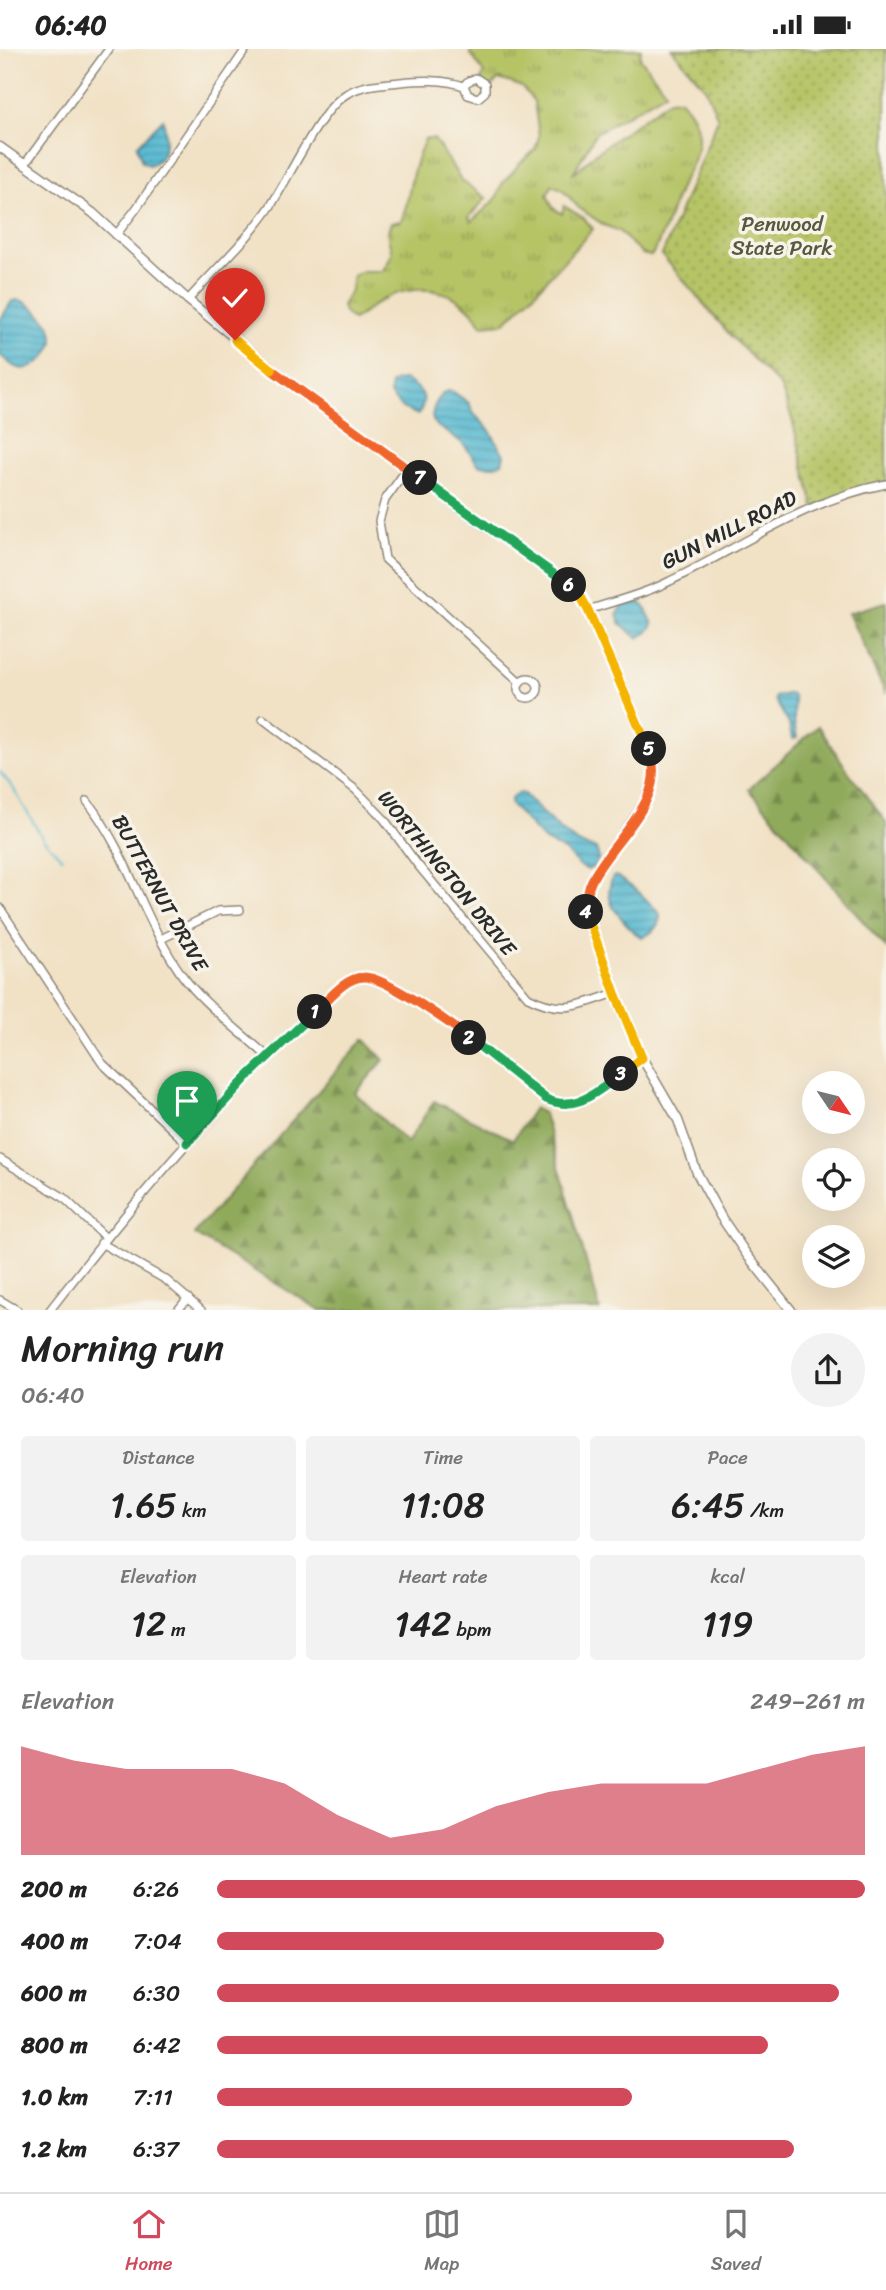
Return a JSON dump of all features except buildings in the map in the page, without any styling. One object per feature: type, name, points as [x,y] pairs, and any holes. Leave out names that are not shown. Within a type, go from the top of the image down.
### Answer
[{"type":"street","points":[[24,164],[109,49]]},
{"type":"street","points":[[116,235],[246,49]]},
{"type":"street","points":[[188,300],[269,208],[325,115],[338,99],[362,86],[377,84],[435,80],[464,86]]},
{"type":"street","points":[[0,147],[93,213],[188,300],[281,376],[485,526],[568,583],[580,595],[652,754],[654,770],[645,804],[591,880],[586,898],[586,913],[642,1058],[678,1120],[697,1173],[721,1217],[747,1255],[791,1310]]},
{"type":"street","points":[[407,469],[386,500],[379,521],[385,559],[520,682]]},
{"type":"street","name":"GUN MILL ROAD","points":[[588,610],[669,582],[747,539],[814,507],[857,491],[886,484]]},
{"type":"street","name":"WORTHINGTON DRIVE","points":[[263,719],[356,790],[384,819],[417,864],[528,997],[544,1005],[571,1008],[615,993]]},
{"type":"street","name":"BUTTERNUT DRIVE","points":[[87,801],[95,811],[187,982],[268,1057]]},
{"type":"street","points":[[0,908],[102,1063],[187,1143]]},
{"type":"street","points":[[162,939],[218,911],[240,910]]},
{"type":"street","points":[[50,1310],[141,1195],[222,1104],[346,983],[364,977],[387,985],[457,1028],[551,1102],[580,1102],[642,1058]]},
{"type":"street","points":[[0,1159],[63,1197],[104,1241],[166,1280],[201,1310]]},
{"type":"street","points":[[178,1310],[188,1297]]},
{"type":"street","points":[[0,1300],[17,1310]]},
{"type":"green space","points":[[471,49],[641,49],[640,58],[666,92],[596,133],[572,175],[596,153],[669,100],[680,99],[695,122],[698,144],[660,239],[651,256],[642,254],[619,231],[604,225],[579,208],[562,189],[552,185],[547,195],[553,208],[562,214],[564,206],[584,218],[593,229],[504,323],[482,325],[464,304],[453,297],[430,290],[390,296],[353,320],[344,313],[342,306],[351,290],[353,276],[362,271],[382,271],[388,262],[391,250],[388,231],[391,223],[401,221],[425,139],[434,139],[462,181],[486,198],[469,217],[471,222],[496,199],[502,184],[535,150],[539,136],[534,101],[521,86],[499,79],[492,86],[485,87],[481,80],[484,73],[470,53]]},
{"type":"green space","name":"Penwood State Park","points":[[672,49],[886,49],[886,484],[814,507],[792,419],[781,387],[731,336],[662,255],[718,119],[706,89]]},
{"type":"green space","points":[[886,602],[886,694],[848,613]]},
{"type":"green space","points":[[818,726],[886,822],[886,948],[749,789]]},
{"type":"green space","points":[[364,1039],[384,1060],[355,1093],[407,1143],[434,1101],[513,1140],[534,1108],[544,1114],[600,1310],[320,1310],[194,1234]]},
{"type":"water","points":[[163,119],[165,146],[160,158],[149,165],[142,162],[137,146]]},
{"type":"water","points":[[20,300],[40,314],[49,324],[53,335],[51,348],[43,359],[24,368],[13,366],[0,355],[0,320],[12,301]]},
{"type":"water","points":[[405,380],[420,390],[424,398],[418,415],[402,408],[390,395],[391,384]]},
{"type":"water","points":[[447,391],[452,391],[469,403],[474,414],[489,429],[504,455],[502,463],[495,466],[479,465],[462,443],[438,427],[432,418],[433,412],[436,403]]},
{"type":"water","points":[[640,602],[653,624],[648,632],[638,638],[620,623],[617,614],[624,604]]},
{"type":"water","points":[[792,694],[794,703],[797,738],[792,739],[789,724],[775,700],[775,697]]},
{"type":"water","points":[[520,793],[578,843],[596,849],[599,858],[593,867],[588,870],[581,867],[564,850],[545,841],[511,805],[510,801],[514,795]]},
{"type":"water","points":[[617,876],[640,893],[660,914],[657,925],[645,936],[634,933],[613,907],[609,890],[613,877]]},
{"type":"waterway","points":[[0,772],[13,788],[43,839],[62,858]]},
{"type":"route","points":[[187,1143],[247,1077],[346,983],[364,977],[387,985],[457,1028],[551,1102],[580,1102],[642,1058],[586,913],[586,898],[591,880],[645,804],[654,770],[652,754],[612,660],[580,595],[568,583],[485,526],[235,340]]}]
